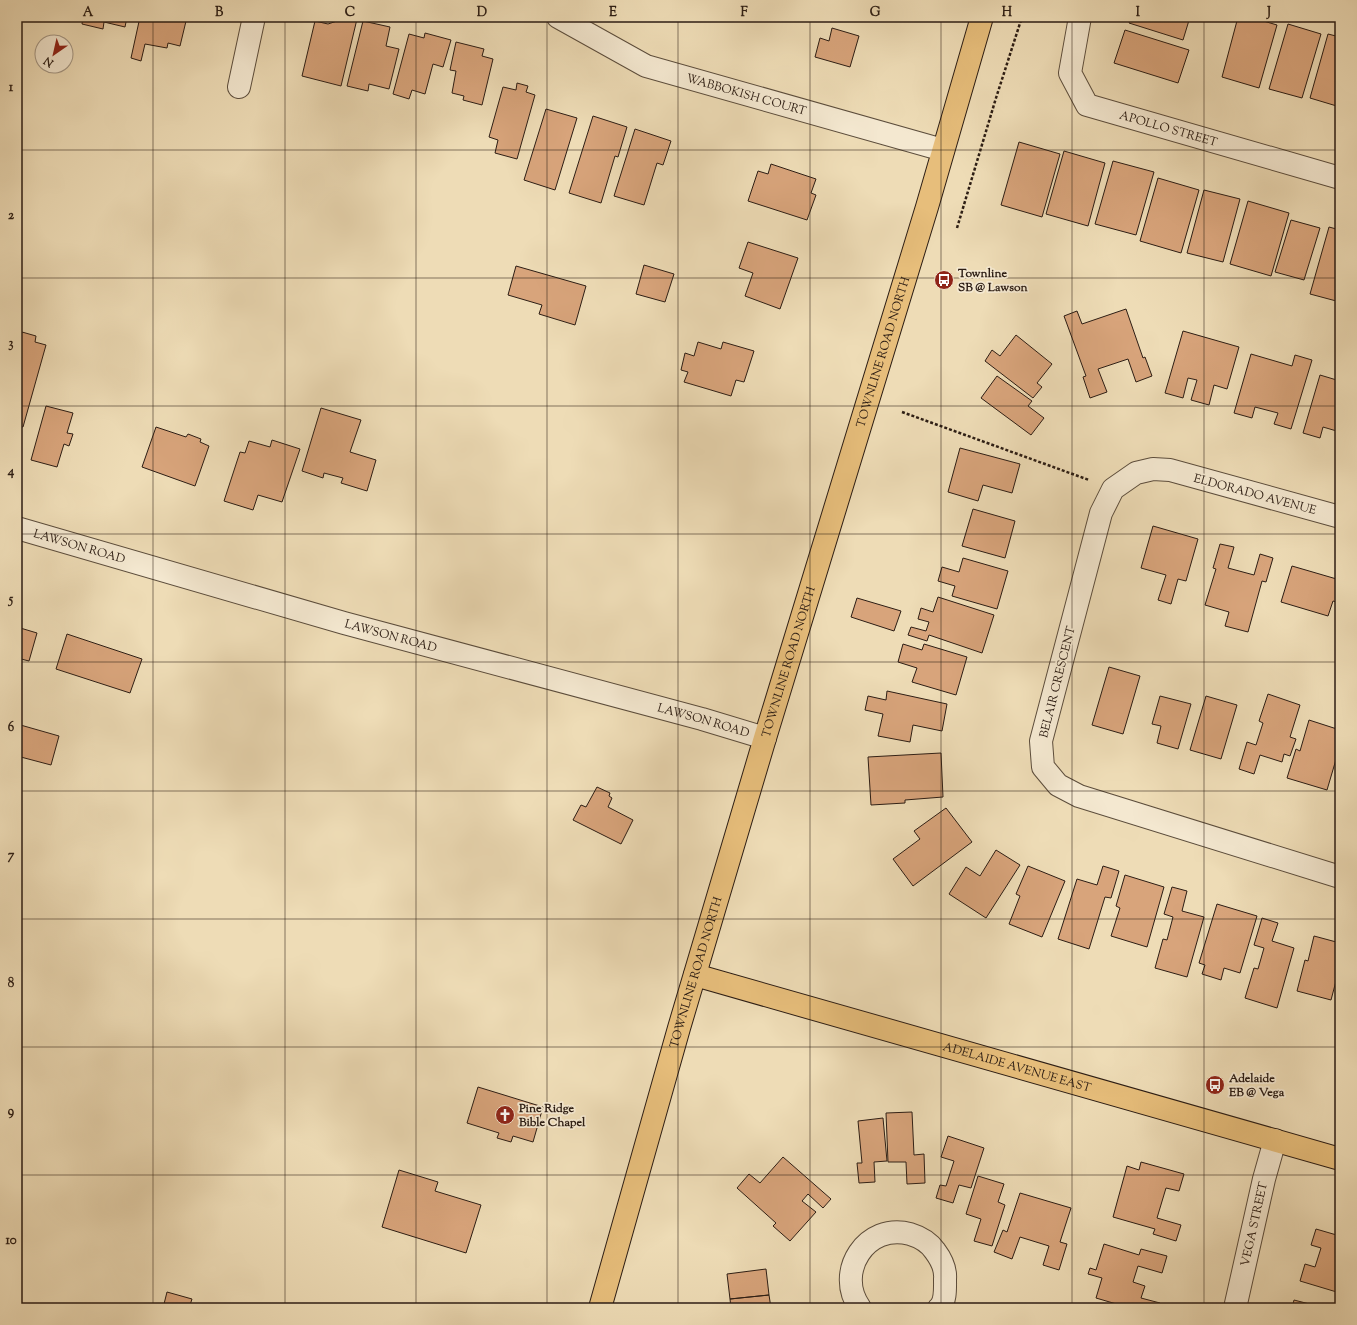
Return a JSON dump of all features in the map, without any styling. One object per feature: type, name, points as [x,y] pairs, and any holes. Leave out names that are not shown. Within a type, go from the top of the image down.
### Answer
[{"type":"main road","name":"TOWNLINE ROAD NORTH","points":[[600,1308],[695,975],[765,738],[925,214],[982,17]]},
{"type":"main road","name":"ADELAIDE AVENUE EAST","points":[[695,975],[1340,1159]]},
{"type":"street","points":[[239,87],[254,17]]},
{"type":"street","name":"WABBOKISH COURT","points":[[558,17],[646,66],[943,150]]},
{"type":"street","name":"APOLLO STREET","points":[[1080,17],[1070,73],[1087,105],[1340,178]]},
{"type":"street","name":"BELAIR CRESCENT","points":[[1170,470],[1153,469],[1136,473],[1113,489],[1101,513],[1041,740],[1043,767],[1058,785],[1079,796],[1340,877]]},
{"type":"street","name":"ELDORADO AVENUE","points":[[1170,470],[1340,517]]},
{"type":"street","name":"LAWSON ROAD","points":[[17,528],[344,623],[702,719],[765,738]]},
{"type":"street","name":"VEGA STREET","points":[[1235,1308],[1264,1179],[1275,1140]]},
{"type":"street","points":[[860,1308],[853,1293],[850,1278],[857,1256],[873,1239],[886,1233],[903,1232],[919,1237],[932,1246],[942,1259],[946,1275],[943,1307]]},
{"type":"path","points":[[957,228],[1022,17]]},
{"type":"path","points":[[902,412],[1113,489]]},
{"type":"building","points":[[83,17],[127,17],[125,27],[104,22],[103,29],[82,24]]},
{"type":"building","points":[[140,17],[187,17],[180,46],[168,43],[167,48],[145,44],[141,61],[131,58]]},
{"type":"building","points":[[338,17],[357,19],[341,86],[302,76],[315,21],[328,24],[337,21]]},
{"type":"building","points":[[1131,17],[1190,17],[1183,40],[1129,23]]},
{"type":"building","points":[[1238,17],[1250,17],[1277,25],[1259,88],[1222,77]]},
{"type":"building","points":[[363,21],[390,27],[386,46],[399,49],[389,89],[369,84],[368,91],[347,86]]},
{"type":"building","points":[[1288,24],[1321,34],[1302,98],[1269,89]]},
{"type":"building","points":[[832,28],[859,36],[850,67],[815,57],[820,38],[829,41]]},
{"type":"building","points":[[1125,30],[1189,50],[1178,83],[1114,63]]},
{"type":"building","points":[[425,33],[451,40],[443,67],[433,64],[425,94],[412,90],[409,99],[393,94],[409,34],[424,38]]},
{"type":"building","points":[[1328,34],[1340,37],[1340,107],[1310,98]]},
{"type":"building","points":[[456,42],[484,49],[482,56],[493,59],[482,105],[463,100],[464,96],[452,93],[456,71],[450,70]]},
{"type":"building","points":[[517,83],[528,86],[526,92],[535,95],[517,159],[495,153],[498,140],[489,137],[503,87],[516,90]]},
{"type":"building","points":[[546,109],[577,118],[555,190],[524,180]]},
{"type":"building","points":[[593,116],[627,127],[618,157],[615,156],[601,203],[569,193]]},
{"type":"building","points":[[635,129],[671,141],[663,165],[657,163],[644,205],[614,196]]},
{"type":"building","points":[[1019,142],[1060,154],[1042,217],[1001,205]]},
{"type":"building","points":[[1064,151],[1105,163],[1088,226],[1046,214]]},
{"type":"building","points":[[1113,161],[1154,172],[1136,235],[1095,224]]},
{"type":"building","points":[[771,164],[816,179],[811,193],[816,195],[807,220],[748,201],[758,171],[768,174]]},
{"type":"building","points":[[1158,178],[1199,190],[1181,253],[1140,241]]},
{"type":"building","points":[[1204,190],[1240,199],[1223,262],[1187,253]]},
{"type":"building","points":[[1248,201],[1289,213],[1271,276],[1230,264]]},
{"type":"building","points":[[1291,220],[1320,228],[1304,280],[1275,272]]},
{"type":"building","points":[[1329,227],[1340,230],[1340,302],[1310,294]]},
{"type":"building","points":[[748,242],[798,258],[780,309],[745,296],[753,273],[739,268]]},
{"type":"building","points":[[644,265],[674,274],[665,302],[636,294]]},
{"type":"building","points":[[516,266],[586,286],[575,325],[539,314],[542,305],[508,295]]},
{"type":"building","points":[[1126,309],[1143,358],[1145,357],[1152,376],[1136,382],[1128,359],[1098,369],[1107,392],[1090,398],[1083,377],[1086,376],[1064,316],[1077,311],[1082,324]]},
{"type":"building","points":[[1183,331],[1239,347],[1227,389],[1214,385],[1209,405],[1191,400],[1197,380],[1188,378],[1183,398],[1165,393]]},
{"type":"building","points":[[22,332],[36,336],[35,342],[46,345],[23,427],[17,426],[17,350]]},
{"type":"building","points":[[1016,335],[1052,364],[1037,383],[1042,387],[1033,398],[985,361],[992,350],[1000,356]]},
{"type":"building","points":[[698,342],[721,349],[723,342],[754,351],[744,382],[736,380],[731,396],[684,382],[688,372],[681,370],[685,353],[694,356]]},
{"type":"building","points":[[1251,354],[1292,366],[1295,355],[1312,360],[1291,429],[1274,424],[1278,413],[1255,407],[1252,418],[1234,413]]},
{"type":"building","points":[[1320,375],[1340,381],[1340,432],[1323,427],[1320,438],[1303,433]]},
{"type":"building","points":[[997,376],[1032,401],[1028,406],[1044,418],[1031,435],[981,398]]},
{"type":"building","points":[[46,406],[73,413],[67,433],[73,434],[69,446],[64,444],[57,467],[31,460]]},
{"type":"building","points":[[321,408],[361,420],[350,452],[376,460],[367,491],[341,483],[343,478],[324,473],[323,478],[302,471]]},
{"type":"building","points":[[156,427],[186,437],[188,434],[201,439],[200,442],[209,446],[195,486],[142,467]]},
{"type":"building","points":[[272,440],[300,449],[282,502],[258,495],[253,510],[224,501],[240,452],[245,453],[249,441],[270,447]]},
{"type":"building","points":[[960,448],[1020,464],[1012,493],[983,485],[978,501],[948,492]]},
{"type":"building","points":[[973,509],[1015,521],[1005,558],[962,546]]},
{"type":"building","points":[[1153,526],[1198,539],[1186,581],[1178,579],[1171,604],[1158,600],[1166,575],[1141,568]]},
{"type":"building","points":[[1220,544],[1234,547],[1228,568],[1254,575],[1260,554],[1273,558],[1266,582],[1262,581],[1248,632],[1225,626],[1229,612],[1205,605],[1216,569],[1213,568]]},
{"type":"building","points":[[963,558],[1008,571],[997,609],[952,596],[955,586],[938,581],[942,567],[959,572]]},
{"type":"building","points":[[1292,566],[1340,580],[1340,603],[1333,601],[1328,616],[1281,602]]},
{"type":"building","points":[[938,597],[994,615],[982,653],[929,635],[927,641],[908,635],[911,627],[926,631],[929,622],[918,619],[921,608],[933,612]]},
{"type":"building","points":[[857,598],[901,611],[894,631],[851,617]]},
{"type":"building","points":[[17,627],[37,633],[29,661],[17,658]]},
{"type":"building","points":[[67,634],[142,659],[130,693],[56,669]]},
{"type":"building","points":[[903,644],[922,650],[924,644],[967,657],[956,695],[912,682],[917,668],[898,662]]},
{"type":"building","points":[[1109,667],[1140,676],[1123,734],[1092,725]]},
{"type":"building","points":[[887,691],[947,704],[942,731],[913,725],[910,742],[878,736],[883,714],[865,710],[868,696],[886,700]]},
{"type":"building","points":[[1268,694],[1300,705],[1290,737],[1296,739],[1290,756],[1284,754],[1282,762],[1260,755],[1254,774],[1239,769],[1247,742],[1256,745],[1263,723],[1259,721]]},
{"type":"building","points":[[1160,696],[1191,704],[1178,749],[1157,743],[1161,726],[1152,724]]},
{"type":"building","points":[[1206,696],[1237,705],[1221,759],[1190,750]]},
{"type":"building","points":[[1309,720],[1340,730],[1340,746],[1327,790],[1287,778],[1296,749],[1300,751]]},
{"type":"building","points":[[17,724],[59,736],[51,765],[17,756]]},
{"type":"building","points":[[941,753],[943,797],[905,800],[905,803],[871,805],[868,757]]},
{"type":"building","points":[[597,787],[610,793],[609,796],[612,798],[608,807],[633,820],[621,844],[573,820],[581,805],[586,807]]},
{"type":"building","points":[[946,808],[972,842],[913,886],[893,859],[920,839],[914,831]]},
{"type":"building","points":[[996,850],[1020,865],[986,918],[949,894],[966,867],[980,876]]},
{"type":"building","points":[[1028,866],[1065,881],[1042,937],[1009,924],[1020,896],[1016,894]]},
{"type":"building","points":[[1103,866],[1119,871],[1111,898],[1105,897],[1089,949],[1058,939],[1077,879],[1097,885]]},
{"type":"building","points":[[1125,875],[1164,887],[1147,947],[1111,936],[1120,908],[1116,906]]},
{"type":"building","points":[[1172,887],[1187,891],[1182,911],[1204,917],[1187,977],[1155,968],[1163,939],[1167,940],[1173,917],[1164,914]]},
{"type":"building","points":[[1217,904],[1257,916],[1240,973],[1224,968],[1221,980],[1202,974],[1205,965],[1199,963]]},
{"type":"building","points":[[1262,918],[1278,923],[1272,941],[1294,948],[1277,1008],[1245,998],[1254,968],[1258,969],[1264,948],[1254,945]]},
{"type":"building","points":[[1314,936],[1340,943],[1340,966],[1331,1000],[1297,991],[1305,960],[1308,961]]},
{"type":"building","name":"Pine Ridge Bible Chapel","points":[[478,1087],[543,1107],[533,1142],[513,1136],[511,1142],[497,1138],[499,1133],[467,1123]]},
{"type":"building","points":[[912,1112],[914,1155],[924,1154],[925,1183],[907,1184],[906,1162],[888,1162],[886,1113]]},
{"type":"building","points":[[883,1118],[887,1161],[874,1162],[875,1182],[859,1183],[857,1163],[862,1163],[858,1121]]},
{"type":"building","points":[[948,1136],[984,1148],[971,1188],[959,1185],[953,1203],[936,1198],[940,1185],[946,1186],[954,1161],[941,1157]]},
{"type":"building","points":[[783,1157],[831,1199],[823,1208],[808,1194],[802,1201],[816,1212],[790,1241],[773,1226],[776,1223],[737,1188],[749,1174],[760,1183]]},
{"type":"building","points":[[1141,1162],[1184,1174],[1179,1191],[1166,1188],[1157,1218],[1181,1225],[1176,1241],[1153,1234],[1155,1229],[1113,1217],[1127,1166],[1139,1170]]},
{"type":"building","points":[[399,1170],[438,1182],[435,1191],[481,1205],[466,1253],[382,1227]]},
{"type":"building","points":[[978,1176],[1004,1184],[998,1202],[1005,1205],[992,1246],[974,1241],[981,1219],[966,1214]]},
{"type":"building","points":[[1020,1193],[1071,1208],[1060,1242],[1067,1244],[1059,1270],[1043,1265],[1049,1246],[1020,1237],[1012,1259],[994,1252],[1003,1230],[1007,1232]]},
{"type":"building","points":[[1316,1229],[1340,1236],[1340,1293],[1300,1281],[1305,1264],[1315,1267],[1321,1248],[1311,1245]]},
{"type":"building","points":[[1104,1244],[1139,1255],[1141,1249],[1167,1256],[1162,1273],[1138,1266],[1133,1282],[1145,1286],[1141,1298],[1160,1303],[1159,1308],[1130,1308],[1096,1298],[1102,1278],[1088,1274],[1090,1268],[1096,1270]]},
{"type":"building","points":[[766,1269],[769,1295],[730,1299],[727,1274]]},
{"type":"building","points":[[167,1292],[192,1299],[189,1308],[163,1308]]},
{"type":"building","points":[[769,1295],[771,1308],[731,1308],[730,1299]]},
{"type":"building","points":[[1294,1300],[1325,1308],[1292,1308]]},
{"type":"place","name":"Townline SB @ Lawson","points":[[944,280]]},
{"type":"place","name":"Adelaide EB @ Vega","points":[[1215,1085]]},
{"type":"place","name":"Pine Ridge Bible Chapel","points":[[505,1115]]}]
